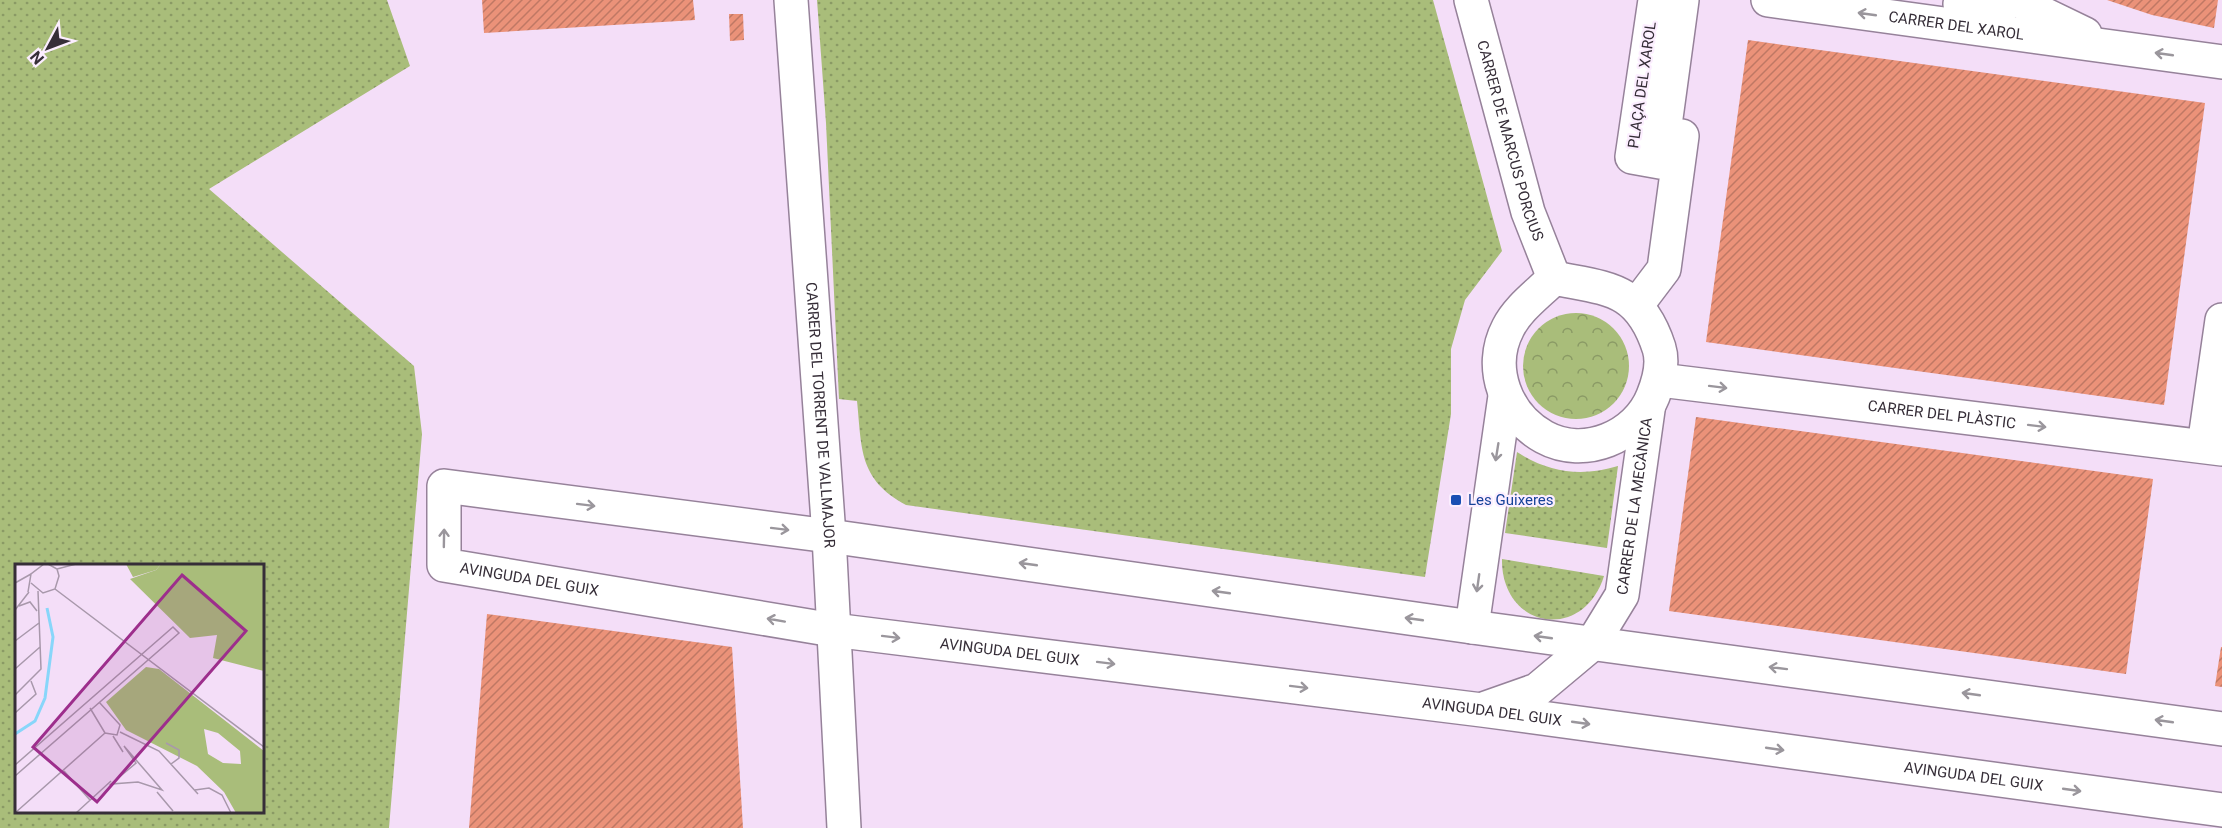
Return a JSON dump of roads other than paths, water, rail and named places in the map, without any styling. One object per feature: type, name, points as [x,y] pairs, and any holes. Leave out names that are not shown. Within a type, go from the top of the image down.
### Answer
[{"type":"street","name":"CARRER DEL TORRENT DE VALLMAJOR","points":[[791,0],[829,536],[844,828]]},
{"type":"street","name":"CARRER DE MARCUS PORCIUS","points":[[1471,0],[1528,212],[1554,278]]},
{"type":"street","name":"PLAÇA DEL XAROL","points":[[1655,0],[1632,157],[1660,162],[1682,0]]},
{"type":"street","points":[[1636,306],[1664,269],[1701,0]]},
{"type":"street","name":"CARRER DEL XAROL","points":[[1767,0],[2222,62]]},
{"type":"street","points":[[1935,0],[2001,9],[1987,0]]},
{"type":"street","name":"CARRER DEL XAROL","points":[[2021,0],[2030,7],[2111,47]]},
{"type":"street","points":[[1554,278],[1601,286],[1620,294],[1636,306],[1655,336],[1660,353],[1660,380],[1648,410],[1627,431],[1601,443],[1573,445],[1545,438],[1521,420],[1505,396],[1500,374],[1500,351],[1508,328],[1521,310],[1554,278]]},
{"type":"street","points":[[2213,448],[2222,320]]},
{"type":"street","name":"CARRER DEL PLÀSTIC","points":[[1660,380],[2213,448]]},
{"type":"street","points":[[1472,627],[1505,396]]},
{"type":"street","name":"CARRER DE LA MECÀNICA","points":[[1482,710],[1537,690],[1592,644],[1622,595],[1648,410]]},
{"type":"street","name":"AVINGUDA DEL GUIX","points":[[2222,729],[1592,644],[829,536],[444,486],[444,565],[833,630],[1482,710],[2222,810]]},
{"type":"place","name":"Les Guixeres","points":[[1456,500]]}]
